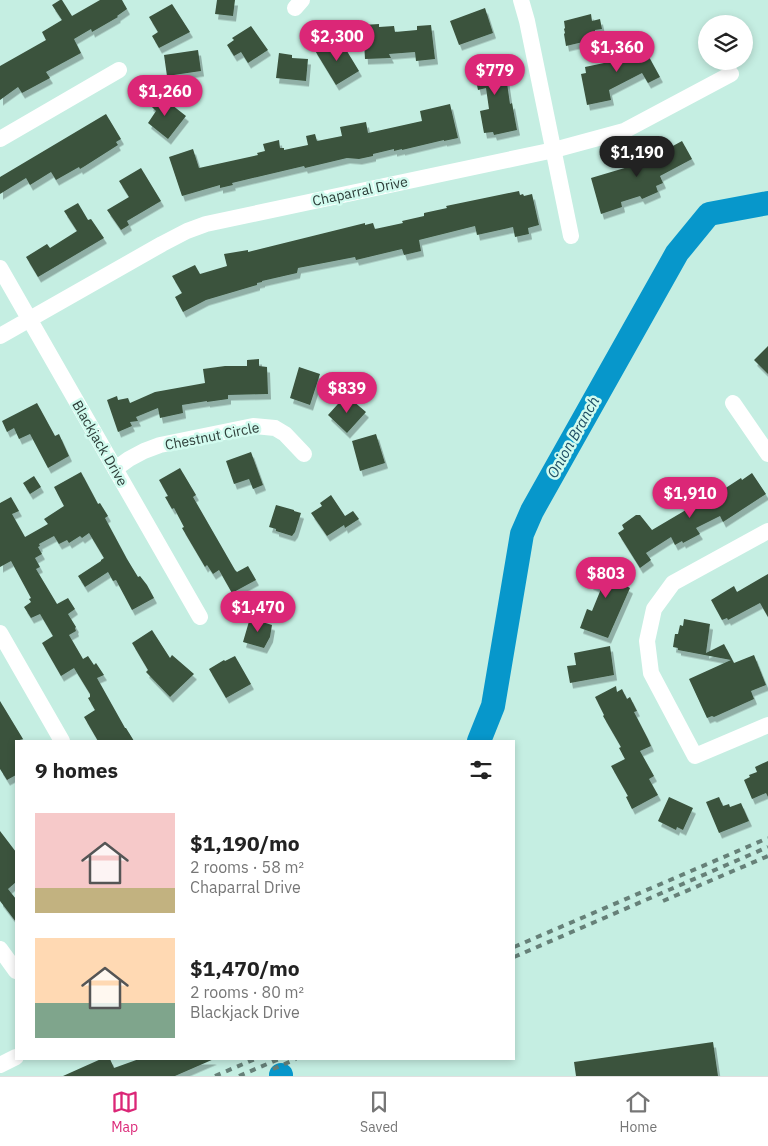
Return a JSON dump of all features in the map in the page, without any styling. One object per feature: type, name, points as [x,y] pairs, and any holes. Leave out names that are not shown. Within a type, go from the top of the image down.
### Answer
[{"type":"street","points":[[521,0],[528,21],[571,236]]},
{"type":"street","points":[[0,139],[119,70]]},
{"type":"street","name":"Chaparral Drive","points":[[0,336],[162,244],[206,224],[554,150],[624,131],[731,74]]},
{"type":"street","name":"Blackjack Drive","points":[[0,268],[200,617]]},
{"type":"street","points":[[733,403],[768,454]]},
{"type":"street","name":"Chestnut Circle","points":[[115,469],[129,459],[152,448],[253,426],[275,428],[285,434],[304,454]]},
{"type":"street","points":[[768,531],[674,583],[654,609],[647,641],[652,673],[696,756],[768,725]]},
{"type":"street","points":[[0,633],[61,740]]},
{"type":"street","points":[[0,949],[15,970]]},
{"type":"street","points":[[0,1065],[15,1058]]},
{"type":"building","points":[[62,0],[72,16],[100,0],[122,0],[127,9],[118,17],[92,32],[91,29],[74,39],[81,53],[46,72],[50,78],[22,93],[18,87],[0,100],[0,66],[46,40],[42,32],[62,20],[52,5]]},
{"type":"building","points":[[217,0],[235,0],[233,16],[215,14]]},
{"type":"building","points":[[172,4],[190,32],[159,48],[152,36],[158,32],[149,17]]},
{"type":"building","points":[[485,8],[493,33],[459,45],[450,21]]},
{"type":"building","points":[[591,14],[592,21],[600,19],[602,29],[595,30],[596,39],[566,46],[564,21]]},
{"type":"building","points":[[379,24],[379,27],[394,26],[395,32],[417,30],[417,26],[431,25],[435,59],[416,61],[415,52],[389,54],[391,58],[365,59],[363,25]]},
{"type":"building","points":[[251,26],[268,50],[248,63],[241,52],[234,56],[227,45],[234,40],[232,38]]},
{"type":"building","points":[[638,41],[643,46],[660,77],[648,83],[642,73],[609,90],[611,100],[587,105],[581,74],[586,73],[585,67],[604,63],[627,50],[626,47]]},
{"type":"building","points":[[326,42],[331,49],[342,43],[359,71],[336,85],[314,49]]},
{"type":"building","points":[[198,50],[201,71],[167,76],[164,55]]},
{"type":"building","points":[[279,53],[292,55],[292,58],[308,59],[306,81],[276,78]]},
{"type":"building","points":[[503,55],[510,104],[512,103],[517,130],[494,135],[493,132],[484,133],[480,111],[489,109],[486,88],[478,90],[472,62]]},
{"type":"building","points":[[158,94],[186,116],[168,139],[148,123],[156,111],[150,105]]},
{"type":"building","points":[[450,104],[458,138],[402,150],[394,151],[394,149],[359,159],[347,158],[305,168],[304,166],[232,183],[233,185],[220,188],[220,185],[182,196],[169,157],[193,149],[199,168],[258,155],[257,153],[265,151],[263,144],[279,140],[280,148],[284,148],[284,150],[308,145],[306,136],[315,134],[317,141],[342,136],[340,127],[366,122],[368,133],[422,121],[420,111]]},
{"type":"building","points":[[106,114],[121,139],[116,142],[118,145],[80,169],[79,167],[56,180],[51,172],[30,185],[26,178],[0,194],[0,177]]},
{"type":"building","points":[[682,141],[692,159],[660,176],[663,183],[656,186],[658,192],[642,199],[640,196],[621,202],[622,207],[601,214],[591,178],[628,167],[650,156],[651,158]]},
{"type":"building","points":[[141,168],[161,201],[127,221],[129,225],[121,230],[107,210],[129,197],[119,181]]},
{"type":"building","points":[[519,191],[520,195],[523,194],[524,196],[532,194],[539,225],[528,228],[529,234],[515,237],[513,227],[477,235],[475,226],[419,240],[421,251],[404,255],[402,249],[356,260],[355,257],[298,268],[297,273],[262,281],[257,283],[257,285],[206,300],[183,312],[175,297],[182,293],[172,276],[195,265],[200,274],[227,266],[224,254],[248,250],[248,252],[365,223],[365,225],[373,223],[375,229],[403,223],[402,221],[424,216],[424,213],[447,208],[446,206]]},
{"type":"building","points":[[78,203],[88,220],[91,219],[104,238],[38,277],[26,257],[47,244],[50,248],[77,231],[64,211]]},
{"type":"building","points":[[768,346],[768,374],[754,360]]},
{"type":"building","points":[[259,359],[259,366],[267,367],[268,394],[228,395],[228,399],[182,405],[183,413],[160,418],[158,408],[136,417],[138,421],[130,422],[132,426],[118,432],[107,400],[117,396],[118,400],[128,398],[130,403],[155,392],[205,383],[203,369],[247,366],[247,360]]},
{"type":"building","points":[[299,367],[320,374],[310,405],[290,398]]},
{"type":"building","points":[[346,395],[366,412],[347,433],[328,415]]},
{"type":"building","points":[[37,403],[55,436],[59,434],[69,456],[48,468],[30,434],[19,439],[14,428],[7,432],[2,421]]},
{"type":"building","points":[[376,434],[385,463],[360,471],[352,441]]},
{"type":"building","points":[[251,452],[263,485],[253,489],[249,479],[234,484],[226,461]]},
{"type":"building","points":[[180,468],[196,495],[193,497],[235,570],[237,572],[248,566],[256,580],[232,593],[219,570],[213,574],[207,565],[205,567],[182,528],[184,527],[174,508],[172,509],[165,497],[168,496],[159,480]]},
{"type":"building","points":[[81,472],[98,504],[100,503],[108,516],[105,518],[127,559],[138,577],[140,576],[147,585],[154,598],[132,610],[116,580],[113,581],[108,572],[85,587],[78,576],[104,558],[89,533],[69,543],[67,540],[59,544],[54,536],[39,544],[40,546],[38,547],[42,554],[35,558],[40,567],[36,569],[57,604],[68,598],[75,609],[68,614],[76,627],[76,631],[69,635],[83,659],[88,656],[94,665],[96,663],[104,675],[97,678],[133,740],[97,740],[84,717],[95,710],[88,698],[90,694],[74,668],[61,676],[42,643],[53,636],[40,614],[31,618],[24,607],[31,602],[29,599],[31,598],[11,561],[0,567],[0,503],[11,497],[19,511],[12,514],[25,537],[48,524],[44,519],[64,506],[54,487]]},
{"type":"building","points":[[752,473],[766,494],[723,522],[720,516],[696,528],[700,534],[683,543],[682,541],[675,545],[671,537],[646,553],[651,560],[640,568],[618,533],[624,529],[622,525],[636,515],[640,515],[652,530],[696,504],[696,499],[703,498],[720,489],[721,491]]},
{"type":"building","points":[[34,476],[41,487],[30,494],[23,483]]},
{"type":"building","points":[[331,495],[345,516],[353,511],[359,519],[345,528],[344,525],[327,536],[311,513],[322,506],[320,503]]},
{"type":"building","points":[[276,505],[301,513],[292,536],[269,527]]},
{"type":"building","points":[[602,559],[632,573],[619,582],[630,588],[608,638],[580,628],[587,609],[592,611],[601,589],[590,584]]},
{"type":"building","points":[[768,574],[768,617],[760,603],[728,620],[727,618],[722,620],[711,600],[734,586],[737,592]]},
{"type":"building","points":[[250,618],[272,625],[270,637],[264,648],[243,642]]},
{"type":"building","points":[[684,619],[710,624],[706,653],[724,644],[734,663],[754,655],[766,685],[751,691],[754,699],[714,717],[707,718],[689,679],[731,660],[678,650],[678,648],[673,647],[675,634],[678,634],[680,625],[683,626]]},
{"type":"building","points":[[152,630],[170,658],[172,655],[194,674],[170,697],[146,672],[148,670],[132,643]]},
{"type":"building","points":[[610,646],[614,675],[570,683],[567,666],[576,665],[574,653]]},
{"type":"building","points":[[235,656],[251,684],[226,698],[209,669]]},
{"type":"building","points":[[616,686],[617,692],[622,689],[627,699],[630,697],[637,711],[634,712],[651,746],[640,751],[654,776],[649,779],[658,795],[632,809],[626,797],[628,796],[611,766],[625,759],[619,748],[621,747],[603,716],[595,697]]},
{"type":"building","points":[[0,701],[23,739],[15,740],[15,776],[7,780],[0,769]]},
{"type":"building","points":[[768,761],[768,797],[766,793],[752,799],[744,780],[750,777],[749,775],[757,772],[755,767]]},
{"type":"building","points":[[669,797],[693,808],[683,830],[677,827],[676,830],[658,821]]},
{"type":"building","points":[[719,797],[723,806],[729,804],[730,807],[741,803],[749,821],[719,833],[706,802]]},
{"type":"building","points":[[0,831],[15,851],[15,883],[8,889],[15,898],[15,921],[0,901]]},
{"type":"building","points":[[713,1042],[718,1076],[576,1076],[574,1062]]},
{"type":"building","points":[[99,1060],[110,1060],[114,1068],[136,1060],[212,1060],[175,1076],[63,1076]]},
{"type":"waterway","name":"Onion Branch","points":[[479,740],[493,706],[522,534],[532,511],[677,253],[709,214],[768,203]]},
{"type":"railway","points":[[515,947],[768,838]]},
{"type":"railway","points":[[515,957],[768,847]]},
{"type":"railway","points":[[663,901],[768,856]]},
{"type":"railway","points":[[215,1076],[253,1060]]},
{"type":"railway","points":[[239,1076],[277,1060]]},
{"type":"railway","points":[[273,1069],[294,1060]]}]
